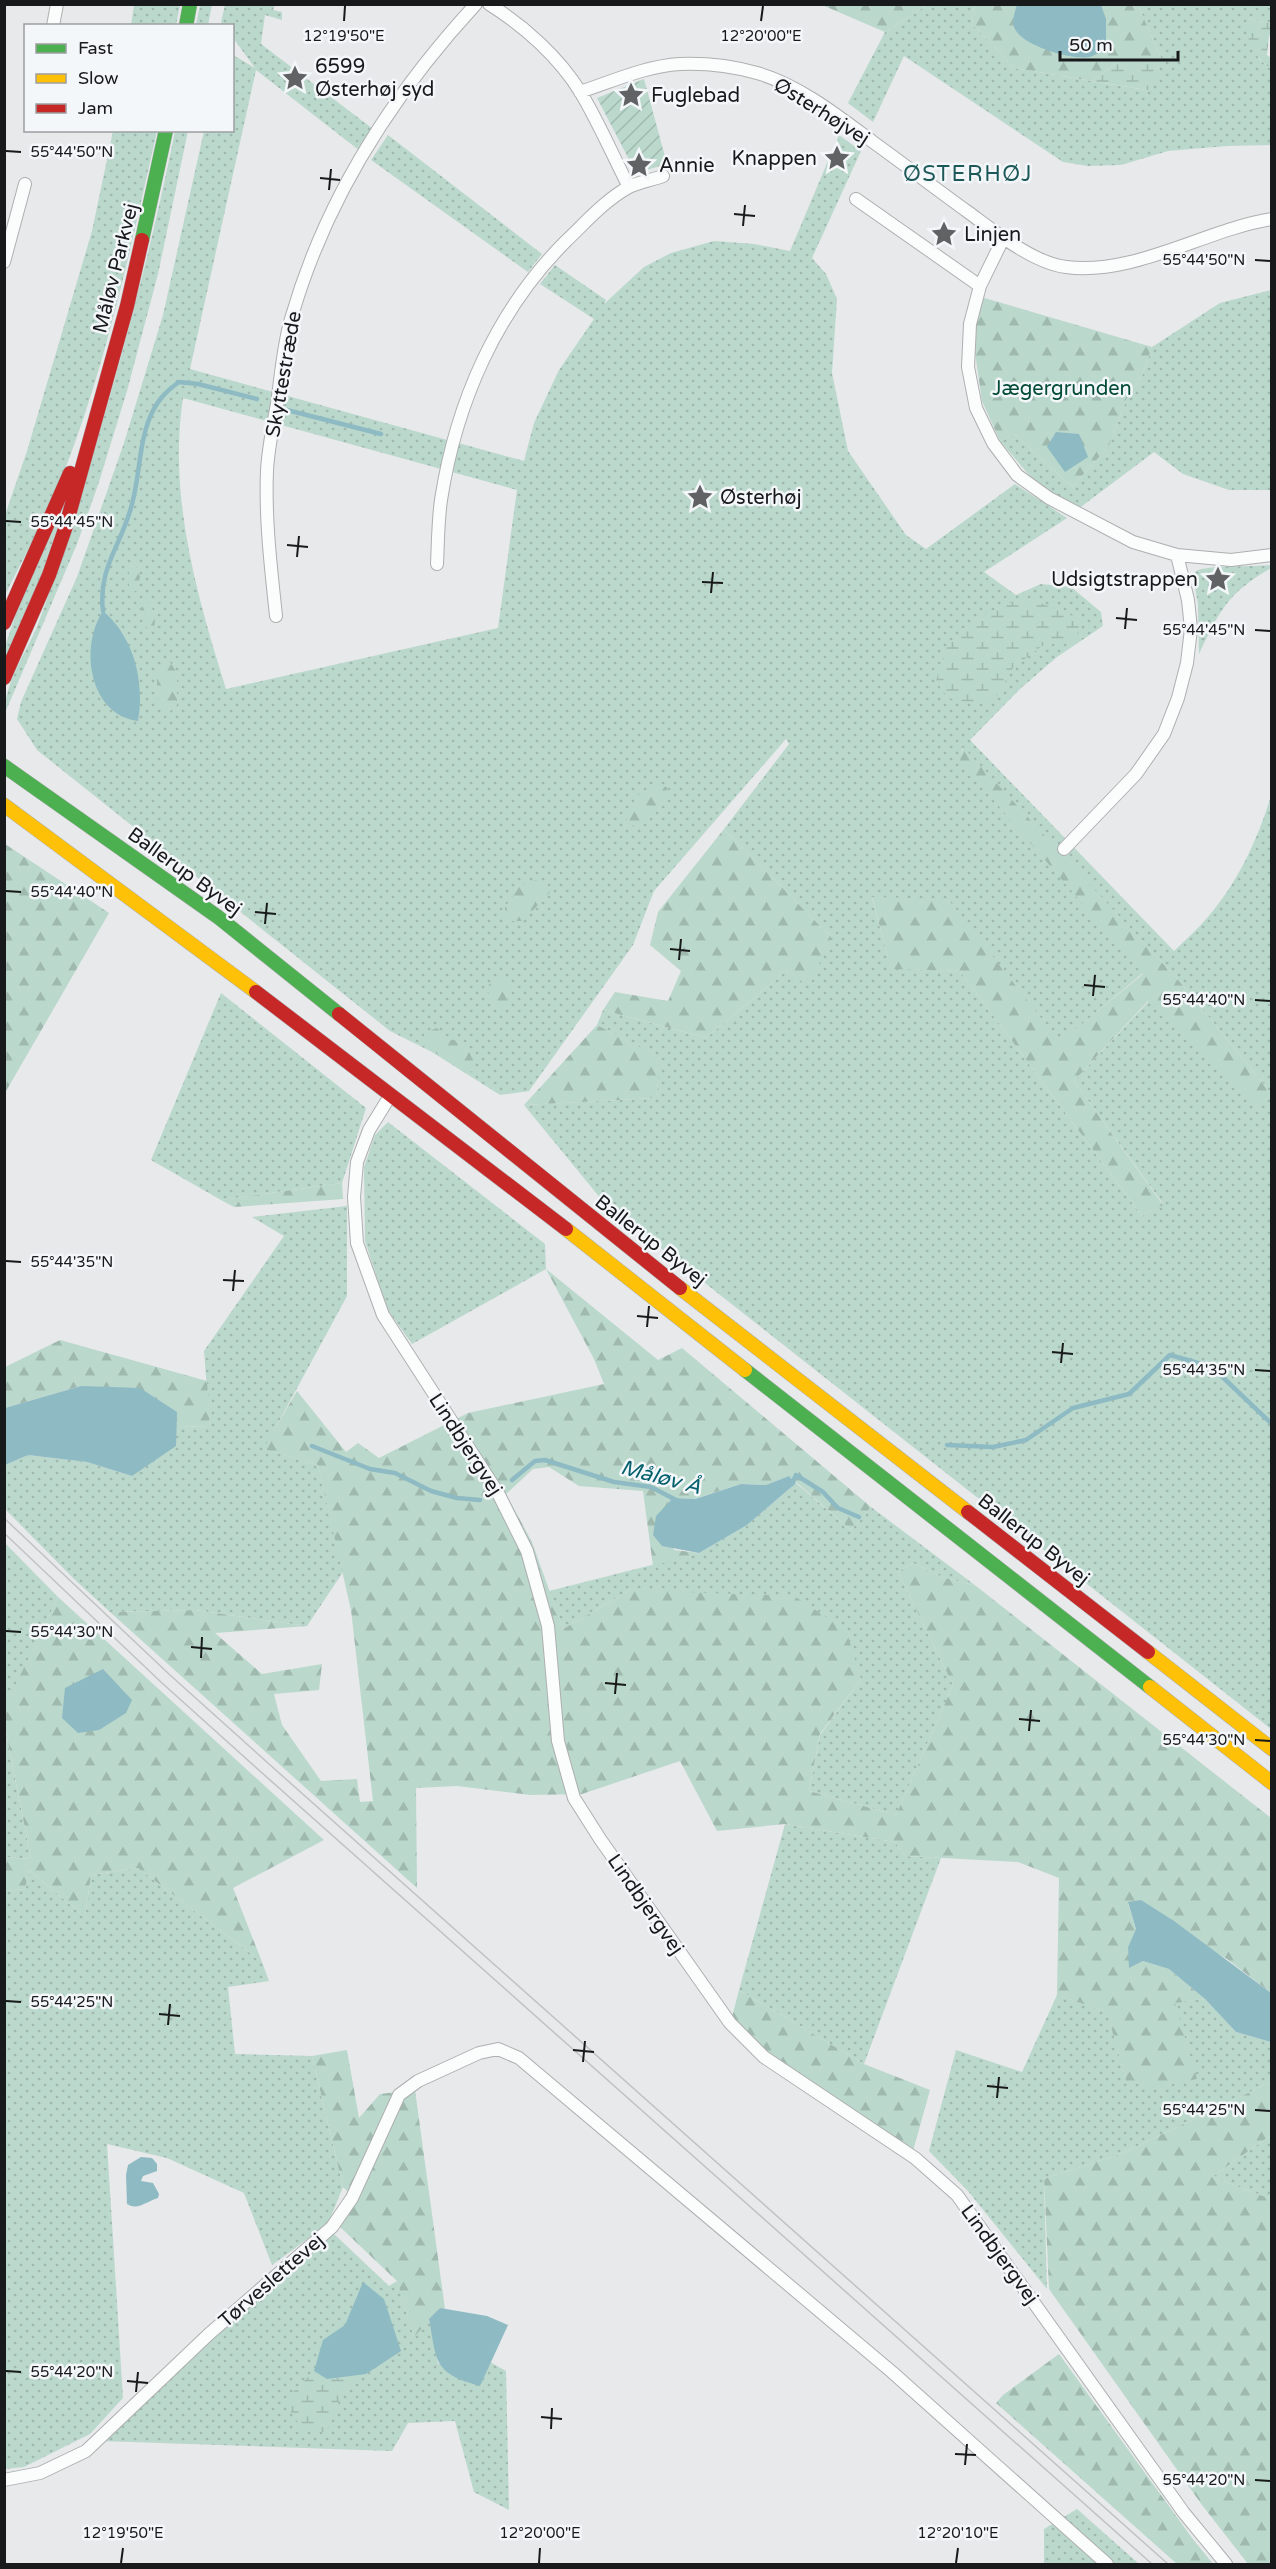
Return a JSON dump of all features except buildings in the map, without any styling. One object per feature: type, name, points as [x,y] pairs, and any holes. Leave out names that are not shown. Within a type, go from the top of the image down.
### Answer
[{"type":"main road","points":[[186,24],[190,4]]},
{"type":"main road","name":"Måløv Parkvej","points":[[4,678],[49,575],[65,529],[127,306],[166,132]]},
{"type":"main road","name":"Måløv Parkvej","points":[[4,623],[96,413]]},
{"type":"main road","name":"Ballerup Byvej","points":[[4,766],[218,917],[620,1241],[1272,1749]]},
{"type":"main road","points":[[4,805],[204,951],[712,1343],[1272,1783]]},
{"type":"street","points":[[53,24],[57,4]]},
{"type":"street","name":"Skyttestræde","points":[[276,616],[268,543],[267,469],[290,321],[307,269],[349,178],[378,129],[442,41],[476,4]]},
{"type":"street","points":[[489,4],[524,29],[540,44],[580,92],[629,188]]},
{"type":"street","name":"Østerhøjvej","points":[[580,92],[638,72],[679,64],[721,65],[759,73],[794,89],[841,119],[1003,239],[1063,267],[1084,269],[1115,266],[1240,226],[1272,219]]},
{"type":"street","points":[[437,564],[441,502],[452,446],[466,397],[484,357],[511,308],[543,264],[599,209],[629,188],[663,176]]},
{"type":"street","points":[[4,262],[26,184]]},
{"type":"street","points":[[856,199],[980,286]]},
{"type":"street","points":[[1003,239],[980,286],[970,324],[968,367],[976,408],[993,443],[1017,475],[1049,498],[1132,542],[1177,555],[1231,560],[1272,555]]},
{"type":"street","points":[[1064,849],[1136,774],[1164,734],[1178,698],[1187,663],[1191,629],[1188,600],[1177,555]]},
{"type":"street","name":"Lindbjergvej","points":[[390,1096],[369,1130],[357,1162],[354,1197],[357,1243],[383,1315],[498,1493],[527,1551],[548,1626],[558,1741],[574,1798],[600,1839],[730,2023],[764,2057],[915,2158],[957,2195],[1184,2513],[1227,2565]]},
{"type":"street","name":"Tørveslettevej","points":[[4,2480],[40,2473],[86,2451],[209,2334],[332,2227],[352,2198],[399,2095],[418,2080],[479,2053],[498,2049],[519,2058],[761,2259],[892,2372],[1107,2565]]},
{"type":"green space","points":[[927,4],[885,32],[822,5]]},
{"type":"green space","points":[[134,5],[180,5],[176,24],[131,24]]},
{"type":"green space","points":[[200,5],[212,5],[208,24],[196,24]]},
{"type":"green space","points":[[225,5],[275,5],[273,10],[282,12],[282,20],[265,15],[261,44],[373,129],[360,151],[256,70],[190,369],[524,461],[534,423],[559,370],[594,319],[540,284],[555,265],[606,300],[604,304],[644,267],[671,253],[714,241],[754,244],[790,251],[839,135],[861,151],[812,258],[826,274],[837,299],[832,373],[848,451],[906,535],[926,549],[1015,484],[1067,518],[984,572],[1016,595],[1041,584],[1071,587],[1101,612],[1103,626],[1057,657],[1020,689],[970,740],[1174,951],[1203,922],[1228,891],[1253,845],[1271,796],[1271,1093],[1180,982],[962,748],[961,761],[1143,973],[1060,1043],[948,900],[872,898],[891,968],[960,971],[1142,1216],[1163,1204],[1074,1081],[1149,1001],[1257,1106],[1271,1096],[1271,1729],[606,1205],[524,1105],[657,1098],[658,1057],[597,1025],[603,1010],[706,1038],[786,971],[809,985],[830,936],[724,829],[789,744],[786,739],[654,891],[633,945],[529,1091],[500,1095],[432,1052],[390,1031],[37,750],[17,719],[21,702],[77,577],[124,443],[163,315],[204,132],[234,132],[234,56],[255,68],[234,39],[234,24],[222,24]],"holes":[[[183,398],[517,490],[498,628],[226,689],[196,582],[182,509],[179,435]]]},
{"type":"green space","points":[[927,5],[974,5],[972,24],[1014,68],[1151,91],[1161,58],[1138,5],[1271,5],[1271,23],[1248,19],[1259,59],[1271,69],[1271,145],[1168,151],[1121,165],[1088,166],[1063,162],[904,56],[873,122],[848,103],[885,32]]},
{"type":"green space","points":[[974,5],[1138,5],[1161,58],[1121,60],[1092,81],[1014,68],[972,24]]},
{"type":"green space","points":[[1248,19],[1271,23],[1267,55],[1271,58],[1271,69],[1259,59],[1249,41]]},
{"type":"green space","points":[[1161,58],[1152,91],[1092,81],[1121,60]]},
{"type":"green space","points":[[644,79],[667,164],[636,173],[597,98]]},
{"type":"green space","points":[[113,132],[157,132],[117,303],[93,388],[64,472],[36,535],[5,595],[5,515],[27,451],[92,231]]},
{"type":"green space","points":[[175,132],[188,132],[158,274],[127,391],[98,485],[77,544],[5,713],[8,690],[38,624],[90,463],[137,298]]},
{"type":"green space","points":[[388,135],[542,254],[528,272],[371,160]]},
{"type":"green space","points":[[1271,290],[1271,490],[1229,490],[1183,474],[1154,452],[1078,509],[1035,482],[1000,441],[1015,434],[1072,487],[1109,446],[1127,398],[1142,376],[1152,347],[1220,303]]},
{"type":"green space","name":"Jægergrunden","points":[[981,297],[1152,347],[1142,376],[1127,398],[1109,446],[1072,487],[1015,434],[1000,441],[982,401],[973,339]]},
{"type":"green space","points":[[54,525],[58,526],[41,575],[5,659],[4,649],[22,597]]},
{"type":"green space","points":[[134,561],[140,577],[137,590],[129,595],[129,564]]},
{"type":"green space","points":[[1271,565],[1271,568],[1244,586],[1226,604],[1199,654],[1198,604],[1193,576],[1196,571],[1220,567]]},
{"type":"green space","points":[[1017,600],[1038,602],[1083,620],[1075,640],[1042,646],[1013,668],[995,699],[972,703],[948,698],[936,681],[947,644],[989,612]]},
{"type":"green space","points":[[147,601],[155,617],[154,629],[150,631],[144,624],[141,608]]},
{"type":"green space","points":[[168,659],[177,673],[177,705],[169,712],[157,698],[157,670]]},
{"type":"green space","points":[[963,747],[1180,982],[1271,1093],[1271,1096],[1257,1107],[1148,1001],[1074,1081],[1163,1205],[1142,1216],[960,971],[891,969],[872,897],[948,899],[1060,1042],[1143,974],[960,761]]},
{"type":"green space","points":[[652,786],[667,787],[668,800],[644,824],[629,826],[625,816],[638,795]]},
{"type":"green space","points":[[724,829],[831,937],[809,986],[786,971],[706,1038],[603,1010],[615,992],[668,1001],[681,971],[650,945],[658,912]]},
{"type":"green space","points":[[5,844],[109,913],[5,1093]]},
{"type":"green space","points":[[536,880],[550,892],[523,921],[506,921],[505,907],[520,886]]},
{"type":"green space","points":[[502,978],[511,987],[507,1002],[499,1014],[488,999],[489,984]]},
{"type":"green space","points":[[221,993],[366,1108],[342,1183],[221,1200],[151,1160]]},
{"type":"green space","points":[[597,1025],[659,1057],[657,1098],[524,1105]]},
{"type":"green space","points":[[437,1028],[447,1039],[465,1042],[477,1070],[465,1073],[425,1046],[424,1033]]},
{"type":"green space","points":[[388,1122],[545,1244],[546,1269],[412,1344],[387,1309],[365,1241],[364,1167],[375,1135]]},
{"type":"green space","points":[[342,1183],[343,1199],[234,1207],[221,1200]]},
{"type":"green space","points":[[347,1206],[347,1296],[264,1449],[318,1465],[343,1572],[307,1626],[195,1610],[110,1612],[5,1509],[4,1465],[28,1455],[87,1462],[132,1476],[176,1426],[210,1427],[204,1351],[284,1236],[252,1217]]},
{"type":"green space","points":[[546,1269],[658,1360],[682,1348],[871,1507],[851,1530],[789,1476],[766,1485],[741,1484],[694,1499],[673,1498],[665,1507],[674,1550],[699,1553],[653,1566],[643,1491],[579,1486],[549,1467],[533,1469],[506,1494],[532,1542],[563,1629],[630,1590],[794,1596],[846,1630],[861,1679],[820,1734],[809,1791],[896,1815],[953,1685],[898,1572],[913,1563],[942,1577],[976,1586],[1271,1818],[1271,1993],[1227,1959],[1128,1903],[1136,1929],[1128,1947],[1130,1967],[1143,1961],[1169,1969],[1205,1999],[1175,2003],[1197,2079],[1152,2088],[1126,2081],[1107,2012],[1057,1995],[1059,1878],[1018,1862],[905,1856],[895,1842],[785,1824],[717,1831],[680,1761],[582,1794],[531,1795],[457,1786],[416,1788],[417,1888],[110,1612],[195,1610],[307,1626],[215,1633],[262,1674],[322,1664],[319,1690],[274,1694],[282,1725],[321,1781],[357,1779],[360,1802],[373,1801],[351,1610],[318,1465],[263,1449],[297,1391],[346,1452],[358,1443],[379,1458],[468,1413],[604,1384],[594,1359]]},
{"type":"green space","points":[[60,1340],[207,1381],[210,1427],[176,1426],[81,1386],[5,1408],[5,1367]]},
{"type":"green space","points":[[796,1483],[851,1530],[871,1507],[976,1586],[942,1577],[913,1563],[898,1572],[953,1685],[896,1815],[809,1791],[820,1735],[861,1679],[630,1590],[563,1629],[549,1591],[699,1553],[747,1525]]},
{"type":"green space","points":[[5,1543],[58,1597],[5,1709]]},
{"type":"green space","points":[[58,1597],[324,1840],[233,1888],[262,1962],[138,1868],[91,1875],[85,1917],[29,1870],[25,1889],[5,1891],[5,1857],[31,1859],[5,1727],[4,1709]]},
{"type":"green space","points":[[5,1727],[31,1859],[5,1857]]},
{"type":"green space","points":[[785,1824],[895,1842],[905,1856],[941,1858],[864,2064],[739,1990]]},
{"type":"green space","points":[[138,1868],[262,1962],[269,1981],[228,1987],[235,2054],[312,2056],[343,2187],[328,2224],[272,2265],[244,2193],[167,2158],[107,2144],[123,2398],[90,2434],[24,2467],[5,2469],[4,1891],[25,1889],[29,1870],[85,1917],[91,1875]]},
{"type":"green space","points":[[739,1990],[864,2064],[930,2090],[913,2151],[765,2053],[732,2017]]},
{"type":"green space","points":[[1057,1995],[1108,2012],[1126,2081],[1174,2002],[1205,1999],[1236,2032],[1271,2042],[1271,2082],[1123,2153],[1044,2179],[1047,2289],[968,2191],[929,2151],[956,2050],[1022,2072]]},
{"type":"green space","points":[[347,2050],[359,2118],[380,2094],[415,2090],[445,2309],[440,2308],[414,2337],[397,2281],[338,2225],[356,2199],[343,2187],[312,2056]]},
{"type":"green space","points":[[1271,2082],[1271,2135],[1212,2177],[1271,2199],[1271,2564],[1248,2564],[1202,2505],[1049,2289],[1044,2179],[1123,2153]]},
{"type":"green space","points":[[1271,2135],[1271,2199],[1212,2177]]},
{"type":"green space","points":[[333,2233],[389,2286],[397,2281],[414,2336],[429,2319],[438,2363],[480,2385],[490,2362],[506,2371],[509,2510],[474,2492],[455,2421],[408,2423],[392,2451],[101,2441],[210,2339]]},
{"type":"green space","points":[[1059,2354],[1213,2564],[1177,2564],[996,2403],[1003,2395]]},
{"type":"green space","points":[[314,2371],[327,2379],[366,2374],[344,2390],[326,2432],[304,2432],[284,2401]]},
{"type":"green space","points":[[1077,2509],[1139,2564],[1044,2564],[1044,2529]]},
{"type":"water","points":[[1017,5],[1101,5],[1106,19],[1106,49],[1091,56],[1081,57],[1059,54],[1036,45],[1018,34],[1014,27]]},
{"type":"water","points":[[1056,432],[1079,434],[1088,457],[1065,472],[1047,447]]},
{"type":"water","points":[[103,611],[123,634],[135,661],[140,691],[138,721],[121,716],[108,706],[99,693],[93,677],[91,643]]},
{"type":"water","points":[[81,1386],[140,1388],[177,1412],[176,1446],[132,1476],[87,1462],[28,1455],[5,1465],[5,1408]]},
{"type":"water","points":[[789,1476],[796,1483],[747,1525],[699,1553],[662,1546],[653,1535],[656,1516],[673,1498],[695,1499],[741,1484],[766,1485]]},
{"type":"water","points":[[103,1669],[132,1700],[126,1713],[99,1730],[78,1733],[62,1718],[65,1688]]},
{"type":"water","points":[[1141,1900],[1174,1921],[1271,1993],[1271,2042],[1236,2032],[1205,1999],[1169,1969],[1143,1961],[1129,1968],[1128,1947],[1136,1929],[1128,1902]]},
{"type":"water","points":[[141,2157],[152,2158],[157,2164],[157,2171],[143,2176],[141,2181],[153,2183],[159,2194],[158,2198],[142,2205],[131,2206],[127,2204],[128,2165]]},
{"type":"water","points":[[363,2282],[384,2299],[401,2351],[366,2374],[327,2379],[314,2371],[323,2340],[345,2325]]},
{"type":"water","points":[[440,2308],[487,2316],[508,2325],[480,2386],[453,2376],[440,2364],[436,2356],[429,2319]]},
{"type":"waterway","points":[[103,611],[102,596],[106,571],[130,511],[146,428],[159,402],[179,382],[198,384],[257,399]]},
{"type":"waterway","points":[[287,410],[381,434]]},
{"type":"waterway","name":"Måløv Å","points":[[947,1445],[993,1447],[1026,1440],[1073,1408],[1129,1394],[1170,1355],[1212,1367],[1272,1424]]},
{"type":"waterway","name":"Måløv Å","points":[[312,1446],[370,1469],[395,1473],[431,1491],[457,1498],[480,1500]]},
{"type":"waterway","name":"Måløv Å","points":[[512,1480],[535,1461],[545,1460],[614,1482],[651,1487],[678,1501]]},
{"type":"waterway","name":"Måløv Å","points":[[792,1484],[796,1475],[823,1492],[838,1508],[859,1517]]},
{"type":"tram line","points":[[4,1518],[170,1675],[269,1764],[1168,2564]]},
{"type":"tram line","points":[[4,1533],[162,1683],[261,1772],[1152,2564]]},
{"type":"traffic: fast","points":[[186,24],[190,4]]},
{"type":"traffic: fast","points":[[142,240],[166,132]]},
{"type":"traffic: fast","points":[[4,766],[218,917],[339,1014]]},
{"type":"traffic: fast","points":[[745,1370],[1150,1687]]},
{"type":"traffic: slow","points":[[4,805],[256,992]]},
{"type":"traffic: slow","points":[[566,1229],[745,1370]]},
{"type":"traffic: slow","points":[[680,1288],[968,1512]]},
{"type":"traffic: slow","points":[[1148,1652],[1272,1749]]},
{"type":"traffic: slow","points":[[1150,1687],[1272,1783]]},
{"type":"traffic: jam","points":[[4,678],[49,575],[65,529],[127,306],[142,240]]},
{"type":"traffic: jam","points":[[4,623],[70,473]]},
{"type":"traffic: jam","points":[[256,992],[566,1229]]},
{"type":"traffic: jam","points":[[339,1014],[680,1288]]},
{"type":"traffic: jam","points":[[968,1512],[1148,1652]]},
{"type":"place","name":"6599 Østerhøj syd","points":[[295,78]]},
{"type":"place","name":"Fuglebad","points":[[631,95]]},
{"type":"place","name":"Knappen","points":[[837,158]]},
{"type":"place","name":"Annie","points":[[639,165]]},
{"type":"place","name":"Linjen","points":[[944,234]]},
{"type":"place","name":"Østerhøj","points":[[700,497]]},
{"type":"place","name":"Udsigtstrappen","points":[[1218,579]]},
{"type":"district","name":"ØSTERHØJ","points":[[968,173]]}]
